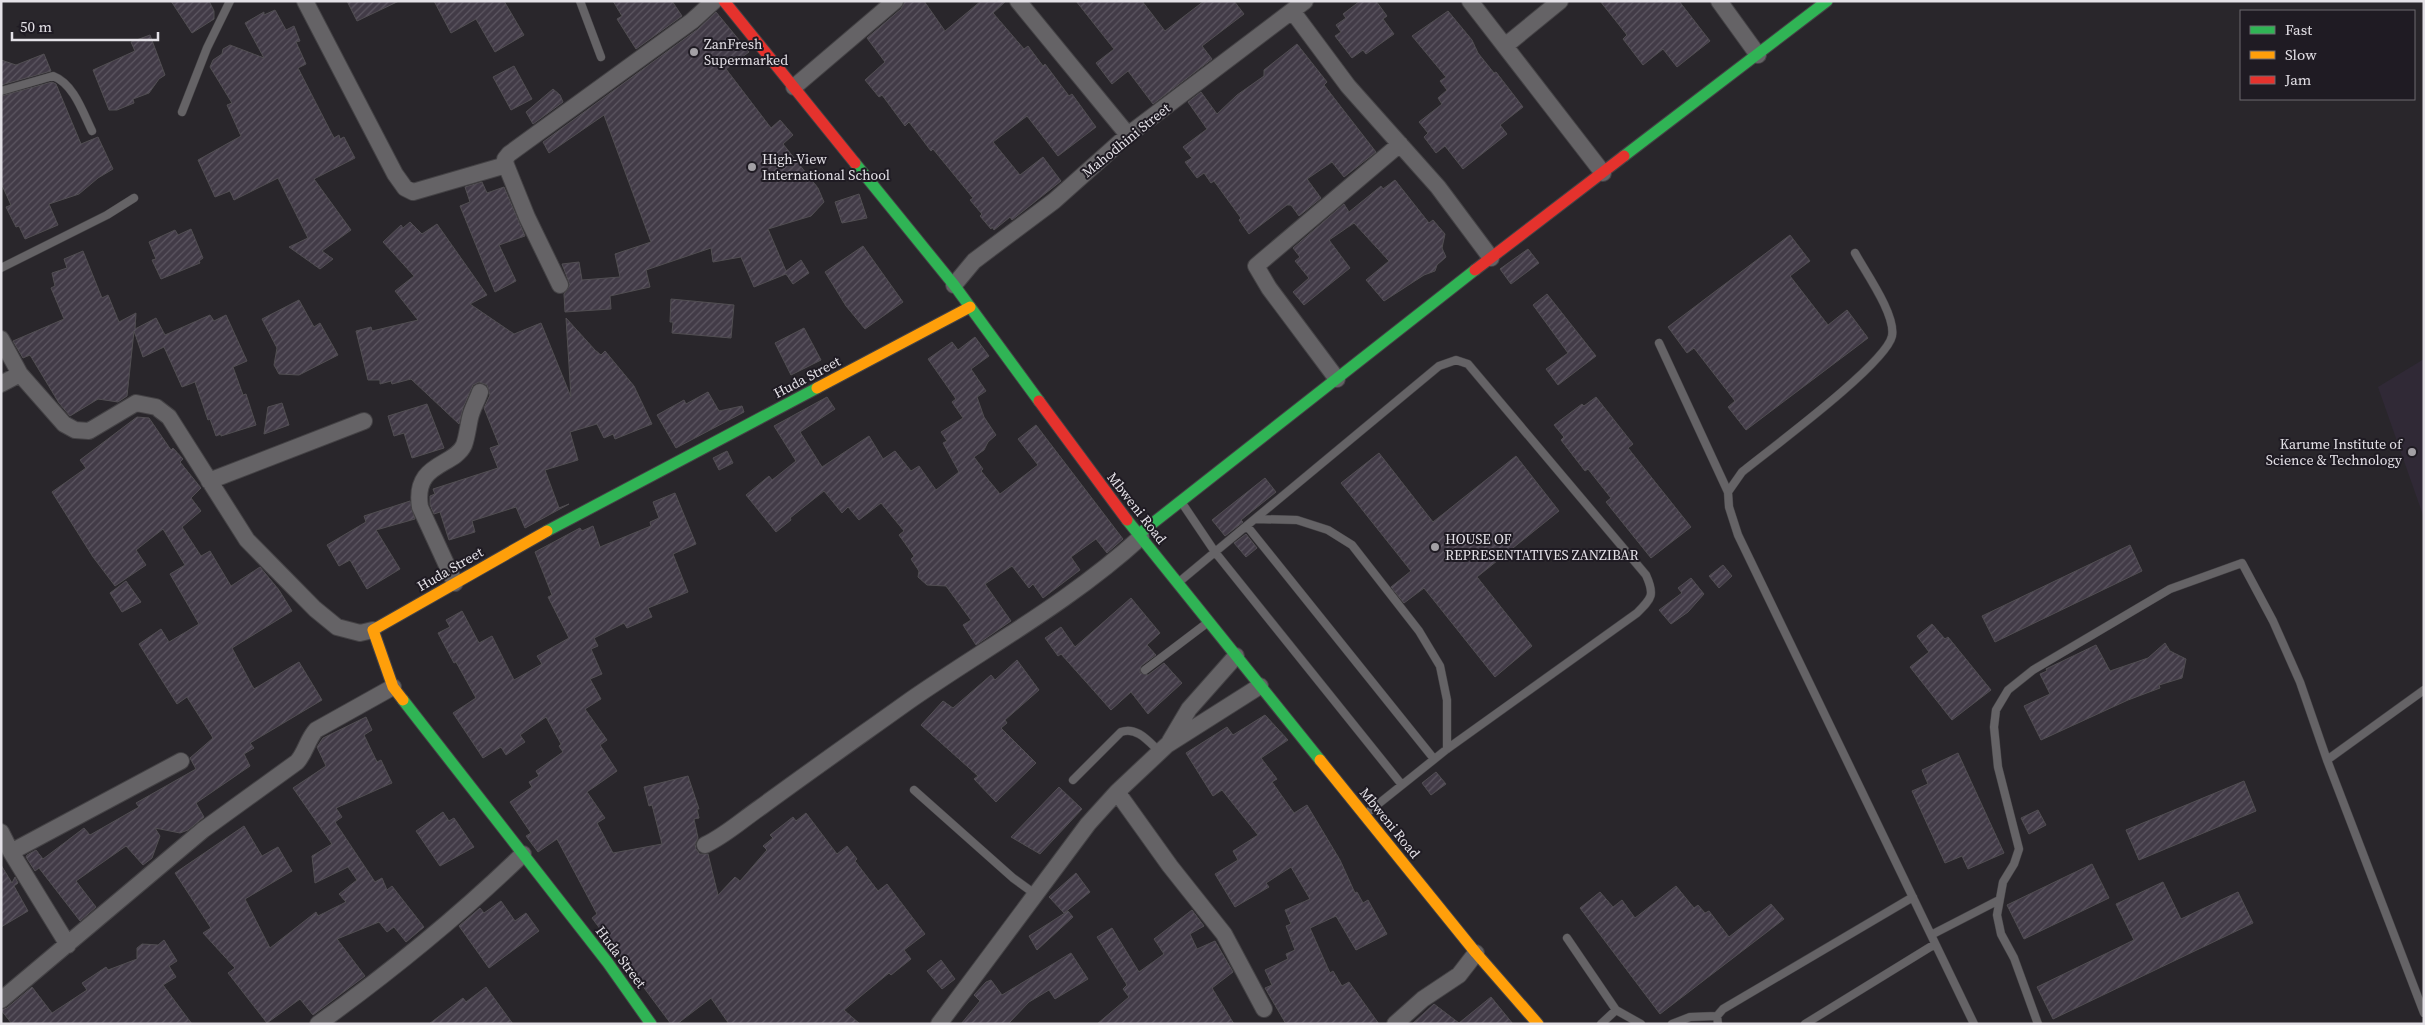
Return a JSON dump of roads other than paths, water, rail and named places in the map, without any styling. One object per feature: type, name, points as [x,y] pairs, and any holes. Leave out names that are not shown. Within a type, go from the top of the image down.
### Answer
[{"type":"street","points":[[305,1],[395,174],[405,188],[413,192],[506,165]]},
{"type":"street","points":[[560,285],[506,165],[506,159],[509,154],[692,21],[714,1]]},
{"type":"street","name":"Mbweni Road","points":[[724,1],[954,285],[1140,536],[1476,953],[1538,1024]]},
{"type":"street","points":[[794,87],[895,1]]},
{"type":"street","points":[[1018,1],[1128,135]]},
{"type":"street","points":[[1470,1],[1603,173]]},
{"type":"street","points":[[1505,46],[1560,1]]},
{"type":"street","points":[[1718,1],[1758,55]]},
{"type":"street","points":[[705,845],[723,836],[760,807],[910,701],[1022,628],[1117,558],[1181,501],[1492,258],[1827,1]]},
{"type":"street","points":[[1299,6],[1348,86],[1438,187],[1492,258]]},
{"type":"street","name":"Mahodhini Street","points":[[954,285],[974,261],[1054,201],[1128,135],[1299,6]]},
{"type":"street","points":[[1337,379],[1269,288],[1256,266],[1400,144]]},
{"type":"street","name":"Huda Street","points":[[651,1024],[608,963],[393,687],[373,630],[528,541],[970,307]]},
{"type":"street","points":[[1,339],[20,374],[64,424],[75,430],[89,431],[136,403],[156,407],[169,417],[247,540],[315,609],[337,627],[360,633],[373,630]]},
{"type":"street","points":[[1,384],[20,374]]},
{"type":"street","points":[[455,583],[420,507],[419,499],[421,485],[433,467],[455,455],[464,445],[471,415],[480,392]]},
{"type":"street","points":[[209,481],[364,421]]},
{"type":"street","points":[[1163,749],[1190,708],[1236,656]]},
{"type":"street","points":[[939,1024],[1088,824],[1117,792],[1163,749],[1260,686]]},
{"type":"street","points":[[1,1000],[204,830],[297,762],[304,754],[308,739],[316,730],[393,687]]},
{"type":"street","points":[[11,852],[181,761]]},
{"type":"street","points":[[1117,792],[1170,866],[1224,934],[1264,1009]]},
{"type":"street","points":[[1,832],[11,852],[68,945]]},
{"type":"street","points":[[318,1024],[368,988],[441,929],[487,889],[523,854]]},
{"type":"street","points":[[1395,1024],[1423,999],[1459,975],[1476,953]]},
{"type":"lane","points":[[182,112],[207,48],[230,1]]},
{"type":"lane","points":[[580,1],[601,57]]},
{"type":"lane","points":[[1,91],[53,76],[60,79],[73,94],[92,131]]},
{"type":"lane","points":[[1,268],[98,219],[134,198]]},
{"type":"lane","points":[[1728,492],[1742,472],[1856,380],[1882,352],[1892,337],[1891,318],[1855,253]]},
{"type":"lane","points":[[1659,343],[1728,492],[1728,507],[1738,535],[1974,1024]]},
{"type":"lane","points":[[1178,583],[1439,366],[1456,360],[1468,364],[1646,575],[1652,590],[1650,600],[1638,613],[1447,749],[1364,815]]},
{"type":"lane","points":[[1181,501],[1215,552],[1402,785]]},
{"type":"lane","points":[[1256,519],[1297,520],[1328,530],[1352,545],[1419,631],[1440,666],[1447,700],[1447,749]]},
{"type":"lane","points":[[1247,526],[1434,759]]},
{"type":"lane","points":[[2038,1024],[2014,958],[2001,934],[1997,915],[2003,882],[2014,864],[2019,849],[1998,767],[1994,727],[1996,710],[2008,690],[2032,670],[2170,589],[2242,563],[2273,621],[2300,682],[2327,760],[2424,1013]]},
{"type":"lane","points":[[1145,670],[1209,622]]},
{"type":"lane","points":[[2327,760],[2424,690]]},
{"type":"lane","points":[[1073,780],[1121,732],[1126,730],[1140,734],[1163,749]]},
{"type":"lane","points":[[914,790],[1013,878],[1035,894]]},
{"type":"lane","points":[[1672,1024],[1690,1017],[1718,1020],[1723,1009],[1913,897]]},
{"type":"lane","points":[[1931,935],[1999,900]]},
{"type":"lane","points":[[1568,938],[1616,1010],[1641,1024]]},
{"type":"lane","points":[[1805,1024],[1935,944]]},
{"type":"lane","points":[[1601,1024],[1616,1010]]},
{"type":"place","name":"ZanFresh Supermarked","points":[[694,52]]},
{"type":"place","name":"High-View International School","points":[[752,167]]},
{"type":"place","name":"Karume Institute of Science & Technology","points":[[2412,452]]},
{"type":"place","name":"HOUSE OF REPRESENTATIVES ZANZIBAR","points":[[1435,547]]}]
